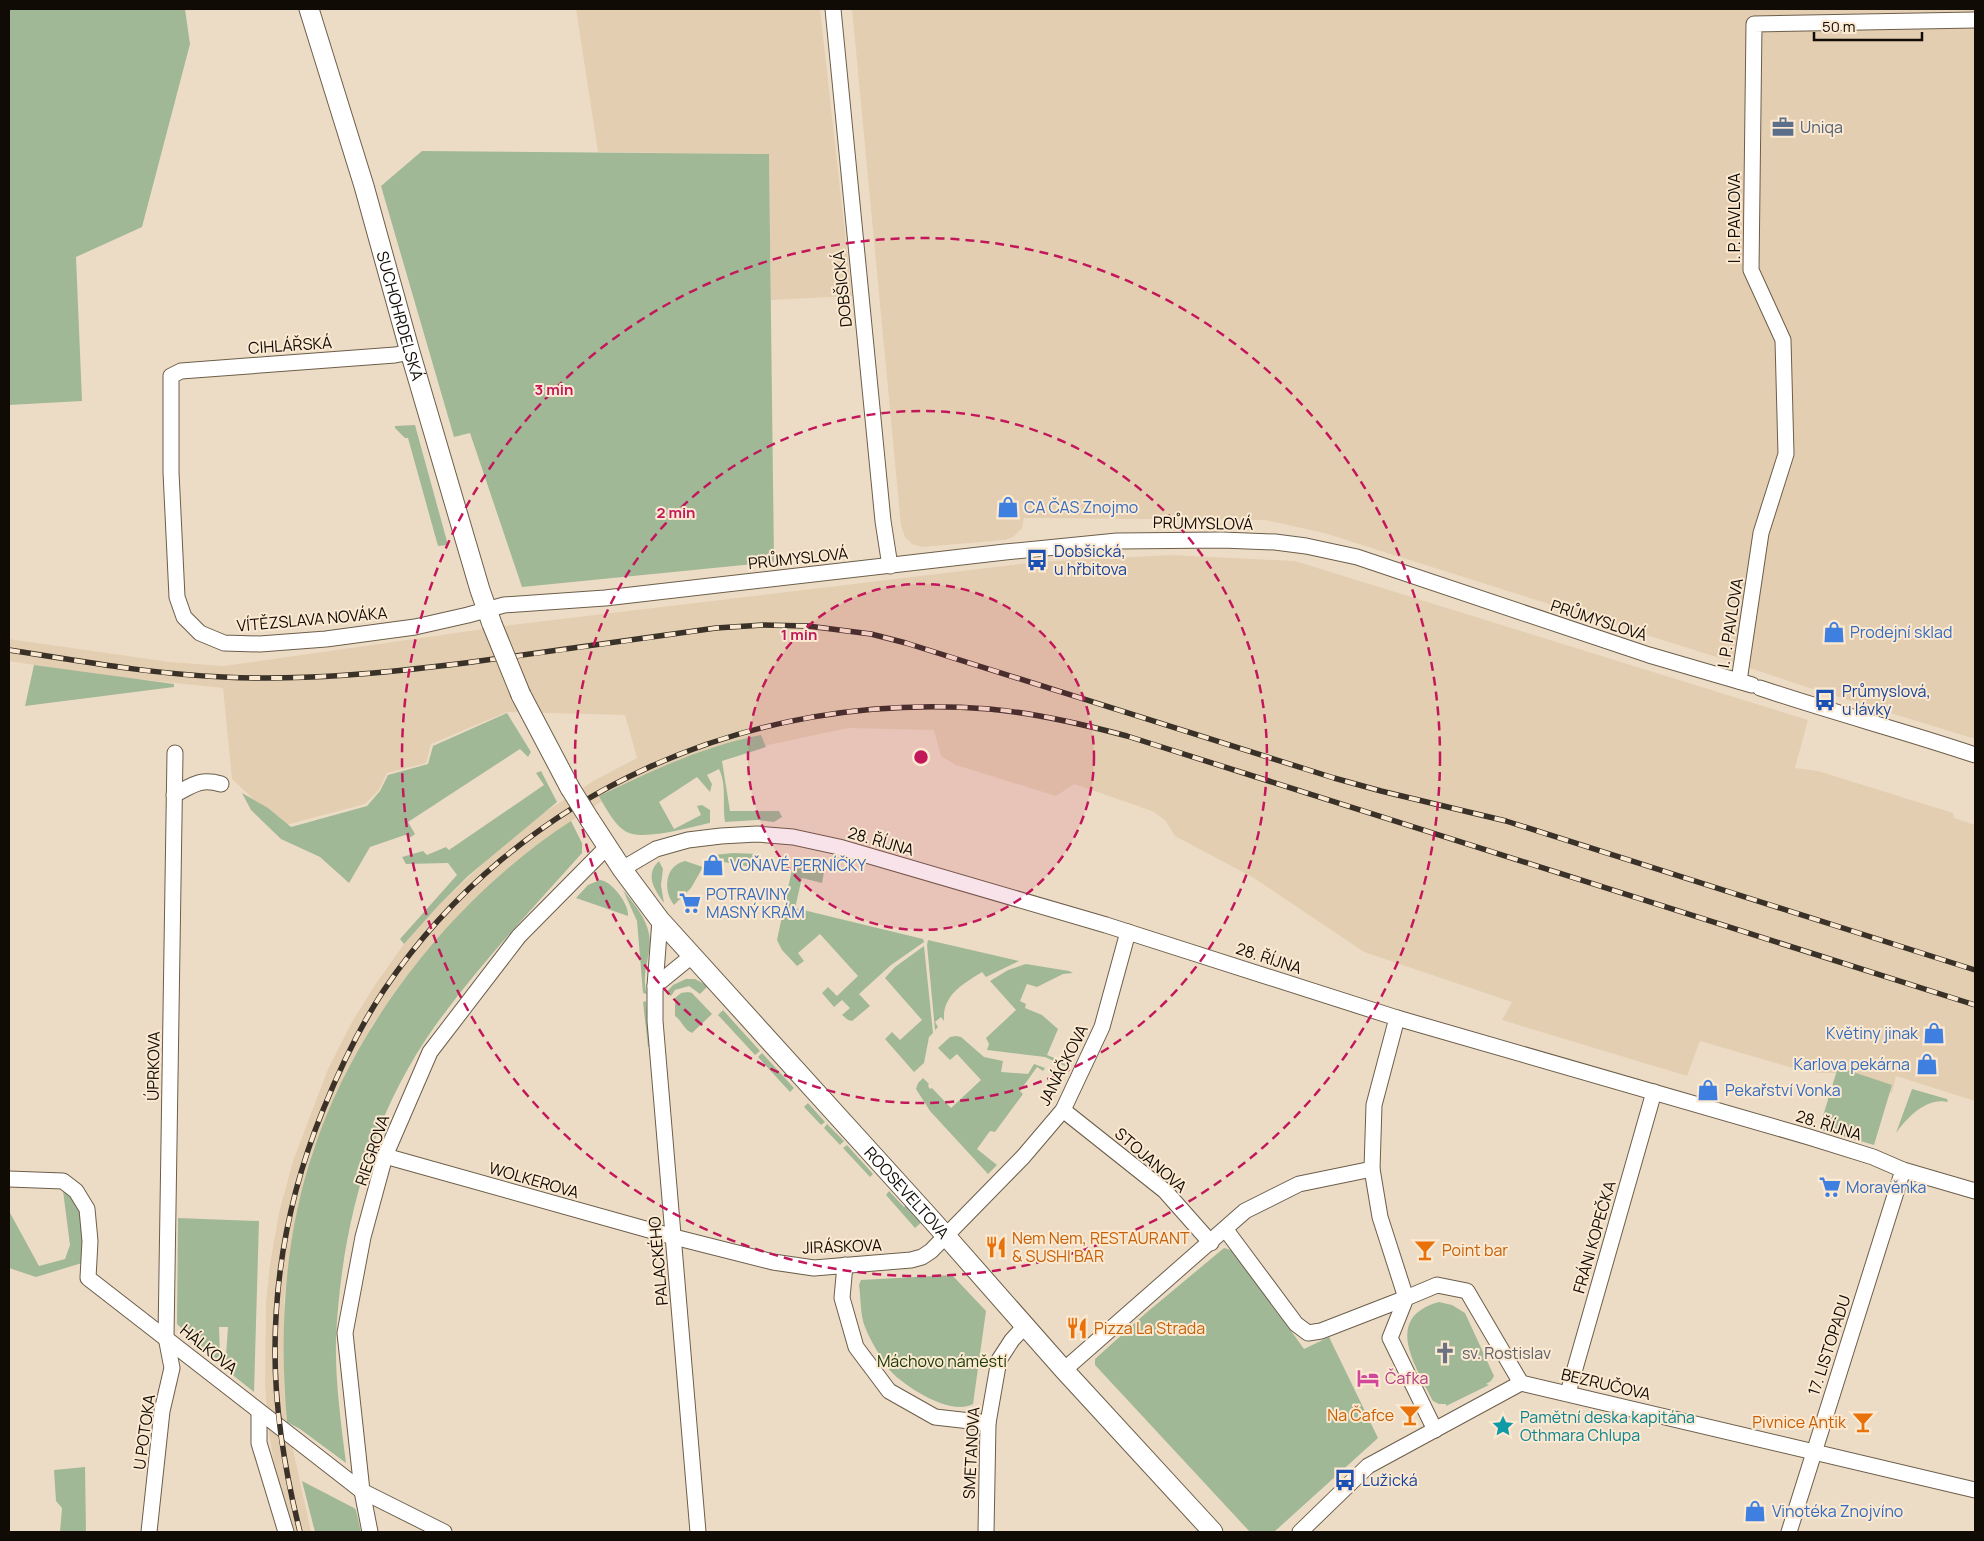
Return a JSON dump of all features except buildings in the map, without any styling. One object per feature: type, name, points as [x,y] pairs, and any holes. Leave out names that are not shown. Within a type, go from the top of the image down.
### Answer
[{"type":"main road","name":"SUCHOHRDELSKÁ","points":[[309,9],[364,186],[410,352],[489,617],[521,695]]},
{"type":"main road","name":"ROOSEVELTOVA","points":[[521,695],[570,788],[607,847],[660,920],[746,1017],[946,1235],[1064,1370],[1213,1532]]},
{"type":"street","name":"DOBŠICKÁ","points":[[833,9],[883,521],[890,566]]},
{"type":"street","name":"I. P. PAVLOVA","points":[[1750,684],[1761,533],[1786,454],[1783,340],[1751,270],[1754,24],[1975,20]]},
{"type":"street","name":"CIHLÁŘSKÁ","points":[[174,373],[395,355],[410,352]]},
{"type":"street","name":"VÍTĚZSLAVA NOVÁKA","points":[[174,373],[170,380],[170,472],[177,597],[180,611],[188,623],[209,638],[224,643],[241,644],[326,639],[415,627],[468,616],[489,617]]},
{"type":"street","name":"PRŮMYSLOVÁ","points":[[489,617],[504,605],[605,598],[1117,541],[1222,540],[1306,546],[1357,557],[1649,655],[1750,684],[1823,709],[1926,738],[1975,755]]},
{"type":"street","name":"ÚPRKOVA","points":[[166,1337],[174,753]]},
{"type":"street","points":[[174,795],[198,782],[209,781],[221,784]]},
{"type":"street","name":"28. ŘÍJNA","points":[[622,869],[656,849],[688,840],[721,836],[757,834],[793,837],[858,852],[1128,932],[1397,1018],[1873,1157],[1903,1170],[1975,1191]]},
{"type":"street","name":"RIEGROVA","points":[[370,1532],[362,1491],[345,1333],[363,1237],[385,1156],[430,1052],[519,936],[607,847]]},
{"type":"street","name":"PALACKÉHO","points":[[660,920],[655,986],[655,1021],[698,1532]]},
{"type":"street","name":"JANÁČKOVA","points":[[946,1235],[1023,1157],[1063,1110],[1102,1027],[1128,932]]},
{"type":"street","points":[[655,986],[692,955]]},
{"type":"street","points":[[1397,1018],[1374,1105],[1372,1169],[1380,1217],[1406,1298],[1390,1338],[1435,1430]]},
{"type":"street","name":"FRÁNI KOPEČKA","points":[[1568,1393],[1654,1092]]},
{"type":"street","name":"STOJANOVA","points":[[1063,1110],[1165,1190],[1211,1243]]},
{"type":"street","name":"WOLKEROVA","points":[[385,1156],[674,1238]]},
{"type":"street","points":[[1064,1370],[1226,1230],[1245,1211],[1299,1184],[1372,1169]]},
{"type":"street","name":"17. LISTOPADU","points":[[1789,1532],[1903,1170]]},
{"type":"street","name":"HÁLKOVA","points":[[9,1179],[63,1181],[76,1191],[87,1209],[90,1241],[88,1278],[362,1491],[444,1532]]},
{"type":"street","points":[[1226,1230],[1296,1324],[1308,1333],[1321,1331],[1437,1285],[1467,1291],[1521,1383],[1368,1466],[1300,1532]]},
{"type":"street","name":"JIRÁSKOVA","points":[[674,1238],[773,1262],[814,1268],[911,1260],[922,1257],[931,1251],[946,1235]]},
{"type":"street","points":[[845,1265],[842,1298],[856,1347],[889,1391],[934,1417],[988,1423]]},
{"type":"street","name":"SMETANOVA","points":[[986,1532],[988,1423],[999,1360],[1012,1340],[1026,1325]]},
{"type":"street","name":"U POTOKA","points":[[149,1532],[162,1411],[172,1368],[166,1337]]},
{"type":"street","name":"BEZRUČOVA","points":[[1521,1383],[1975,1490]]},
{"type":"street","points":[[259,1412],[259,1443],[286,1532]]},
{"type":"shaded area","points":[[576,9],[820,9],[852,296],[771,300],[769,154],[598,152]]},
{"type":"shaded area","points":[[852,9],[1975,9],[1975,739],[1324,533],[1265,520],[1024,518],[1022,528],[1013,537],[1005,540],[922,547],[912,544],[905,537],[901,526]]},
{"type":"shaded area","points":[[1171,555],[1295,561],[1808,720],[1795,768],[1818,771],[1953,813],[1954,818],[1975,825],[1975,1101],[1896,1076],[1892,1093],[1836,1073],[1818,1073],[1793,1068],[1700,1041],[1687,1076],[1502,1020],[1512,1002],[1364,952],[1254,878],[1175,836],[1165,820],[1152,811],[1074,784],[1056,796],[956,765],[941,756],[934,730],[848,728],[684,763],[606,799],[571,821],[518,861],[483,892],[421,958],[394,993],[372,1026],[352,1063],[313,1150],[297,1215],[284,1300],[284,1384],[287,1422],[311,1532],[289,1532],[268,1426],[265,1385],[266,1302],[270,1264],[279,1213],[293,1161],[328,1069],[352,1022],[375,985],[404,944],[438,906],[504,844],[542,814],[595,780],[637,758],[625,715],[507,712],[431,744],[426,763],[387,773],[379,790],[365,804],[282,826],[232,779],[223,688],[98,675],[9,661],[9,639],[170,662],[224,666],[511,625],[1037,562]]},
{"type":"green space","points":[[9,9],[185,9],[190,44],[142,227],[76,257],[82,401],[9,405]]},
{"type":"green space","points":[[422,151],[769,154],[774,562],[522,587],[470,433],[454,437],[381,186]]},
{"type":"green space","points":[[415,425],[448,545],[438,546],[408,438],[405,438],[395,428],[395,426]]},
{"type":"green space","points":[[34,665],[174,684],[174,687],[25,706]]},
{"type":"green space","points":[[507,713],[531,752],[528,757],[520,749],[408,822],[415,834],[411,837],[405,835],[370,847],[349,883],[320,857],[281,839],[251,810],[242,793],[268,808],[291,827],[367,806],[380,791],[388,775],[428,764],[433,746]]},
{"type":"green space","points":[[761,735],[766,747],[722,761],[730,811],[779,811],[782,817],[774,822],[757,820],[725,822],[724,788],[719,769],[707,775],[712,784],[710,792],[697,777],[659,802],[674,829],[701,815],[697,806],[702,805],[710,810],[710,823],[679,830],[654,834],[632,834],[621,828],[614,820],[599,796],[698,753]]},
{"type":"green space","points":[[541,771],[557,802],[468,876],[404,944],[400,939],[457,875],[448,863],[406,864],[402,857],[423,851],[427,855],[446,847],[449,850],[544,785],[536,773]]},
{"type":"green space","points":[[571,821],[582,843],[582,853],[487,959],[435,1026],[412,1061],[376,1136],[352,1216],[344,1256],[339,1298],[336,1370],[346,1463],[300,1429],[287,1422],[284,1353],[286,1284],[296,1216],[314,1149],[333,1101],[356,1054],[384,1008],[416,964],[451,923],[489,885],[529,851]]},
{"type":"green space","points":[[733,853],[759,854],[756,868],[713,860],[714,855]]},
{"type":"green space","points":[[794,860],[825,867],[822,883],[802,878],[795,908],[923,939],[924,942],[891,965],[859,994],[870,1006],[852,1021],[842,1015],[850,1008],[842,1000],[834,1007],[822,993],[828,987],[837,996],[858,976],[820,934],[798,953],[804,961],[797,966],[782,950],[777,940]]},
{"type":"green space","points":[[659,861],[663,869],[661,885],[664,903],[652,882],[652,872]]},
{"type":"green space","points":[[685,861],[703,867],[691,888],[674,905],[668,893],[669,873],[678,864]]},
{"type":"green space","points":[[600,880],[610,884],[619,894],[626,905],[628,916],[576,898],[588,885]]},
{"type":"green space","points":[[623,890],[642,916],[649,934],[650,941],[645,978],[647,994],[643,993],[637,921]]},
{"type":"green space","points":[[928,940],[1019,961],[986,977],[982,972],[961,986],[946,1004],[944,1021],[941,1017],[935,1022],[938,1027],[935,1030]]},
{"type":"green space","points":[[924,946],[933,1033],[929,1037],[924,1063],[914,1072],[885,1039],[892,1032],[900,1040],[922,1020],[885,978],[895,967]]},
{"type":"green space","points":[[1026,964],[1073,973],[1063,974],[1037,987],[1027,984],[1020,1001],[1026,1004],[1025,1008],[1042,1015],[1058,1029],[1047,1055],[1067,1063],[1065,1066],[1045,1057],[987,1050],[989,1044],[986,1038],[1016,1010],[990,981],[1008,970]]},
{"type":"green space","points":[[686,979],[695,979],[708,986],[700,994],[689,986],[675,990],[671,996],[666,993],[673,985]]},
{"type":"green space","points":[[681,993],[692,993],[712,1014],[692,1033],[675,1016],[675,998]]},
{"type":"green space","points":[[646,1001],[650,1047],[648,1047],[643,1002]]},
{"type":"green space","points":[[723,1010],[760,1051],[755,1055],[718,1015]]},
{"type":"green space","points":[[950,1037],[961,1037],[984,1057],[1003,1061],[1001,1072],[1028,1074],[1034,1064],[1045,1068],[1043,1071],[1037,1067],[1020,1091],[1023,1094],[995,1132],[990,1131],[977,1149],[997,1165],[988,1174],[930,1111],[916,1089],[918,1083],[923,1078],[929,1084],[930,1089],[932,1088],[951,1108],[981,1080],[957,1054],[950,1060],[938,1048]]},
{"type":"green space","points":[[762,1053],[794,1088],[790,1092],[758,1057]]},
{"type":"green space","points":[[1838,1067],[1892,1085],[1874,1145],[1819,1129]]},
{"type":"green space","points":[[1912,1089],[1947,1099],[1948,1102],[1932,1103],[1918,1110],[1911,1115],[1896,1133]]},
{"type":"green space","points":[[808,1103],[825,1122],[821,1125],[804,1107]]},
{"type":"green space","points":[[827,1124],[844,1141],[840,1145],[824,1128]]},
{"type":"green space","points":[[847,1145],[873,1174],[870,1177],[843,1148]]},
{"type":"green space","points":[[63,1191],[70,1191],[77,1200],[84,1217],[85,1233],[82,1263],[36,1277],[9,1268],[9,1211],[39,1266],[65,1259],[70,1245]]},
{"type":"green space","points":[[889,1191],[904,1207],[907,1205],[923,1221],[915,1228],[886,1195]]},
{"type":"green space","points":[[178,1218],[259,1221],[254,1392],[225,1369],[228,1327],[219,1327],[220,1356],[216,1361],[177,1324]]},
{"type":"green space","points":[[1224,1248],[1234,1251],[1304,1349],[1329,1337],[1378,1438],[1274,1532],[1250,1532],[1095,1365],[1095,1359],[1146,1313]]},
{"type":"green space","name":"Máchovo náměstí","points":[[952,1275],[986,1311],[973,1404],[964,1407],[940,1403],[915,1390],[894,1375],[869,1337],[861,1312],[859,1285],[861,1280]]},
{"type":"green space","points":[[1439,1302],[1452,1305],[1465,1313],[1494,1376],[1486,1384],[1489,1385],[1446,1406],[1446,1404],[1439,1404],[1433,1401],[1412,1359],[1408,1344],[1408,1331],[1412,1319],[1422,1309]]},
{"type":"green space","points":[[85,1467],[86,1532],[60,1532],[62,1508],[56,1501],[54,1470]]},
{"type":"green space","points":[[302,1481],[354,1508],[361,1532],[315,1532]]},
{"type":"railway","points":[[9,650],[169,673],[223,677],[284,678],[375,673],[435,667],[716,628],[763,625],[808,626],[871,634],[906,643],[1334,778],[1506,821],[1975,970]]},
{"type":"railway","points":[[300,1532],[285,1465],[279,1420],[275,1374],[278,1289],[287,1228],[302,1168],[329,1094],[358,1034],[384,990],[439,920],[502,859],[572,809],[648,768],[729,737],[813,717],[900,707],[989,709],[1024,713],[1093,727],[1127,736],[1975,1005]]},
{"type":"place","name":"Uniqa","points":[[1783,127]]},
{"type":"place","name":"CA ČAS Znojmo","points":[[1008,507]]},
{"type":"place","name":"Dobšická, u hřbitova","points":[[1037,560]]},
{"type":"place","name":"Prodejní sklad","points":[[1834,632]]},
{"type":"place","name":"Průmyslová, u lávky","points":[[1825,700]]},
{"type":"place","name":"VOŇAVÉ PERNÍČKY","points":[[713,865]]},
{"type":"place","name":"POTRAVINY MASNÝ KRÁM","points":[[690,903]]},
{"type":"place","name":"Květiny jinak","points":[[1934,1033]]},
{"type":"place","name":"Karlova pekárna","points":[[1927,1064]]},
{"type":"place","name":"Pekařství Vonka","points":[[1708,1090]]},
{"type":"place","name":"Moravěnka","points":[[1830,1187]]},
{"type":"place","name":"Nem Nem, RESTAURANT & SUSHI BAR","points":[[996,1247]]},
{"type":"place","name":"Point bar","points":[[1425,1250]]},
{"type":"place","name":"Pizza La Strada","points":[[1077,1328]]},
{"type":"place","name":"sv. Rostislav","points":[[1445,1353]]},
{"type":"place","name":"Čafka","points":[[1368,1378]]},
{"type":"place","name":"Na Čafce","points":[[1410,1415]]},
{"type":"place","name":"Pivnice Antik","points":[[1863,1422]]},
{"type":"place","name":"Pamětní deska kapitána Othmara Chlupa","points":[[1503,1426]]},
{"type":"place","name":"Lužická","points":[[1345,1480]]},
{"type":"place","name":"Vinotéka Znojvíno","points":[[1755,1511]]}]
